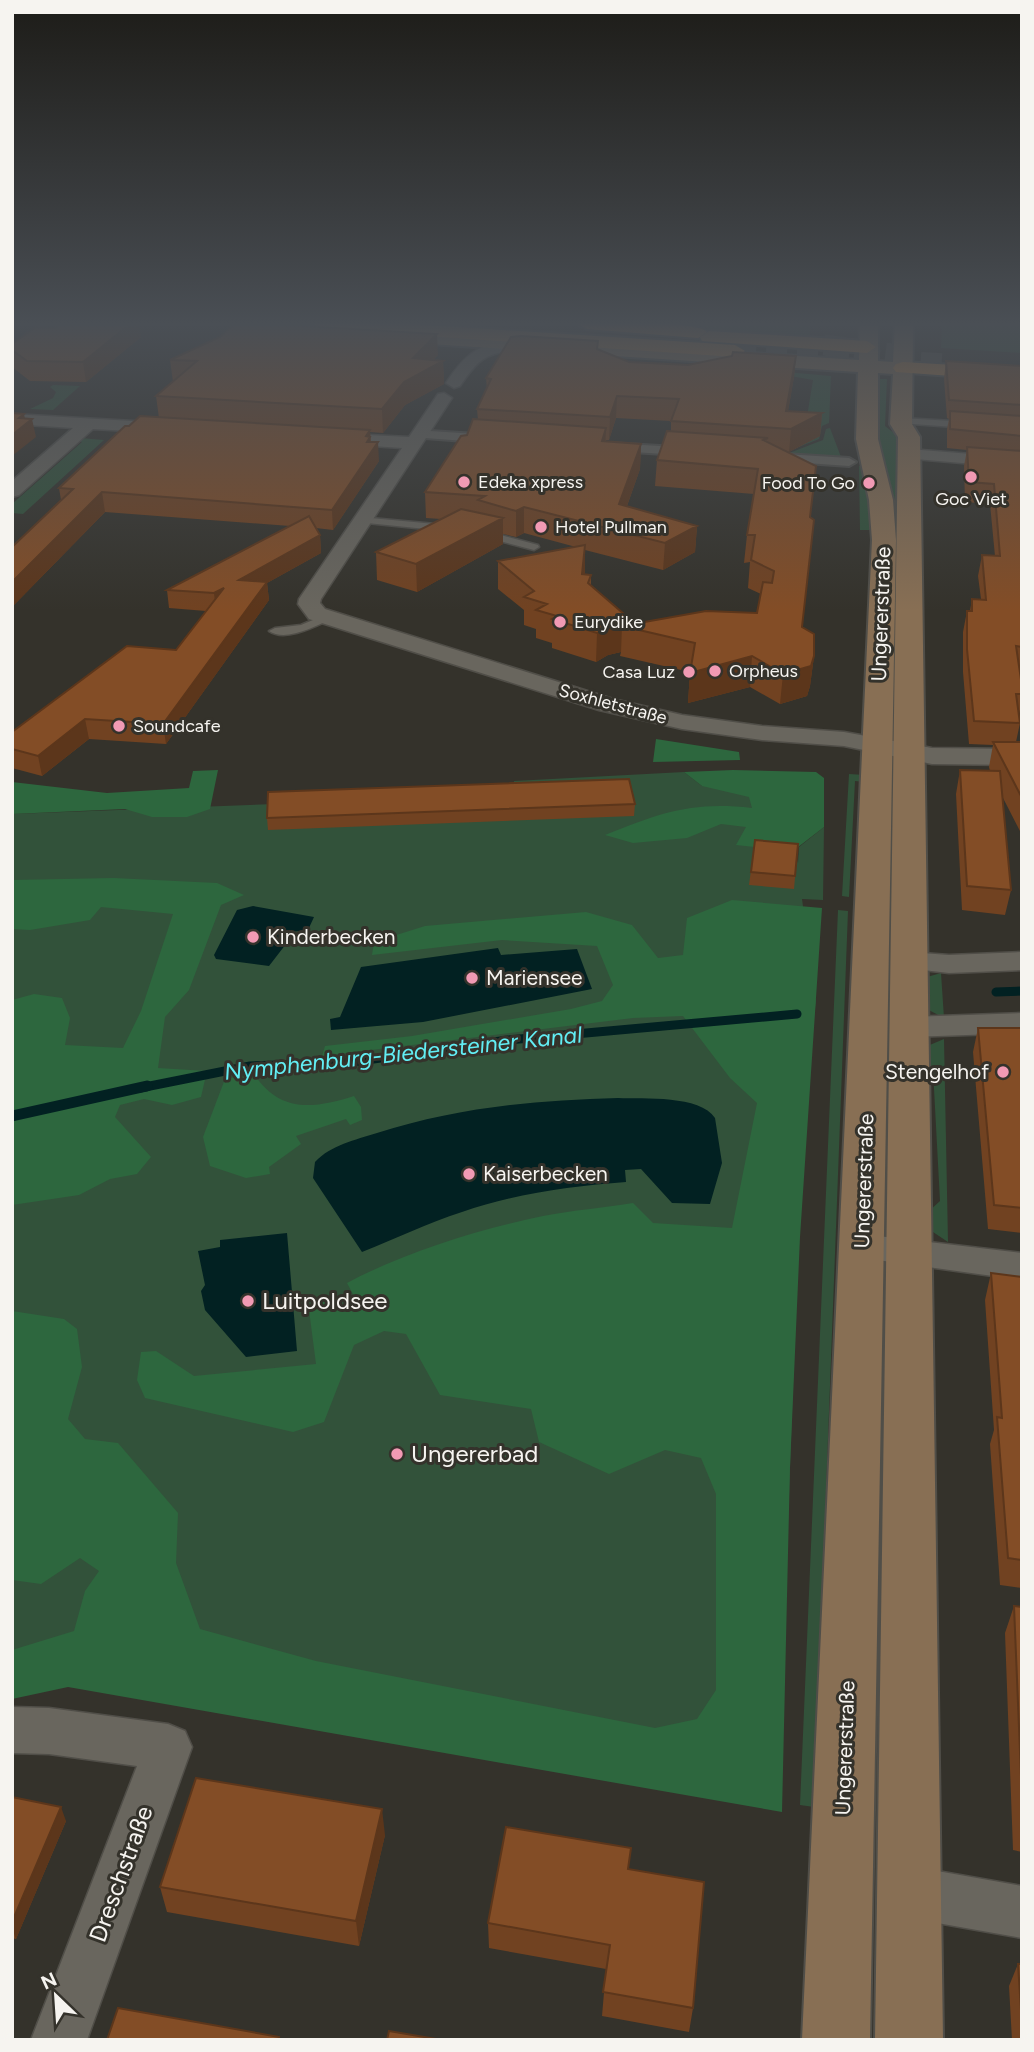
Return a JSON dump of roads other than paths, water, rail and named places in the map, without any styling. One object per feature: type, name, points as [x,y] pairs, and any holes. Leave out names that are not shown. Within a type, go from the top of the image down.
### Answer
[{"type":"main road","name":"Ungererstraße","points":[[867,420],[867,439],[880,492],[883,520],[893,749],[908,961],[909,2040]]},
{"type":"main road","name":"Ungererstraße","points":[[836,2040],[861,1247],[893,749],[905,420]]},
{"type":"street","points":[[24,420],[186,429]]},
{"type":"street","points":[[325,618],[312,608],[310,599],[360,520],[422,439],[433,420]]},
{"type":"street","points":[[12,491],[88,424]]},
{"type":"street","points":[[308,437],[513,441]]},
{"type":"street","points":[[905,438],[1022,463]]},
{"type":"street","points":[[596,446],[707,453]]},
{"type":"street","points":[[748,456],[849,462]]},
{"type":"street","name":"Soxhletstraße","points":[[325,618],[607,705],[721,728],[844,738],[932,756],[1022,757]]},
{"type":"street","points":[[908,961],[949,964],[1022,961]]},
{"type":"street","points":[[909,1027],[1022,1023]]},
{"type":"street","points":[[861,1247],[1022,1267]]},
{"type":"street","name":"Dreschstraße","points":[[12,1730],[49,1731],[168,1747],[59,2040]]},
{"type":"street","points":[[909,1892],[1022,1912]]},
{"type":"lane","points":[[905,438],[979,426]]},
{"type":"lane","points":[[360,520],[462,530]]},
{"type":"lane","points":[[475,531],[534,547]]},
{"type":"lane","points":[[275,631],[303,628],[325,618]]},
{"type":"water","name":"Kinderbecken","points":[[253,906],[314,917],[308,930],[283,933],[281,941],[286,944],[269,966],[216,959],[214,955],[237,910]]},
{"type":"water","name":"Mariensee","points":[[498,948],[501,955],[577,949],[592,989],[423,1022],[331,1030],[330,1019],[340,1017],[361,967]]},
{"type":"water","name":"Kaiserbecken","points":[[618,1098],[685,1102],[697,1105],[715,1118],[722,1163],[710,1204],[672,1203],[641,1169],[625,1170],[626,1182],[502,1200],[449,1216],[362,1252],[313,1178],[315,1162],[328,1151],[407,1124],[496,1107]]},
{"type":"water","name":"Luitpoldsee","points":[[287,1233],[297,1351],[246,1357],[205,1310],[201,1291],[205,1285],[198,1251],[220,1247],[220,1240]]},
{"type":"waterway","name":"Nymphenburg-Biedersteiner Kanal","points":[[996,992],[1022,991]]},
{"type":"waterway","name":"Nymphenburg-Biedersteiner Kanal","points":[[140,1088],[250,1066],[345,1063],[508,1040],[797,1014]]},
{"type":"waterway","name":"Nymphenburg-Biedersteiner Kanal","points":[[12,1116],[147,1086]]},
{"type":"place","name":"Goc Viet","points":[[971,477]]},
{"type":"place","name":"Edeka xpress","points":[[464,482]]},
{"type":"place","name":"Food To Go","points":[[869,483]]},
{"type":"place","name":"Hotel Pullman","points":[[541,527]]},
{"type":"place","name":"Eurydike","points":[[560,622]]},
{"type":"place","name":"Orpheus","points":[[715,671]]},
{"type":"place","name":"Casa Luz","points":[[689,672]]},
{"type":"place","name":"Soundcafe","points":[[119,726]]},
{"type":"place","name":"Kinderbecken","points":[[253,937]]},
{"type":"place","name":"Mariensee","points":[[472,978]]},
{"type":"place","name":"Stengelhof","points":[[1003,1072]]},
{"type":"place","name":"Kaiserbecken","points":[[469,1174]]},
{"type":"place","name":"Luitpoldsee","points":[[248,1301]]},
{"type":"place","name":"Ungererbad","points":[[397,1454]]}]
